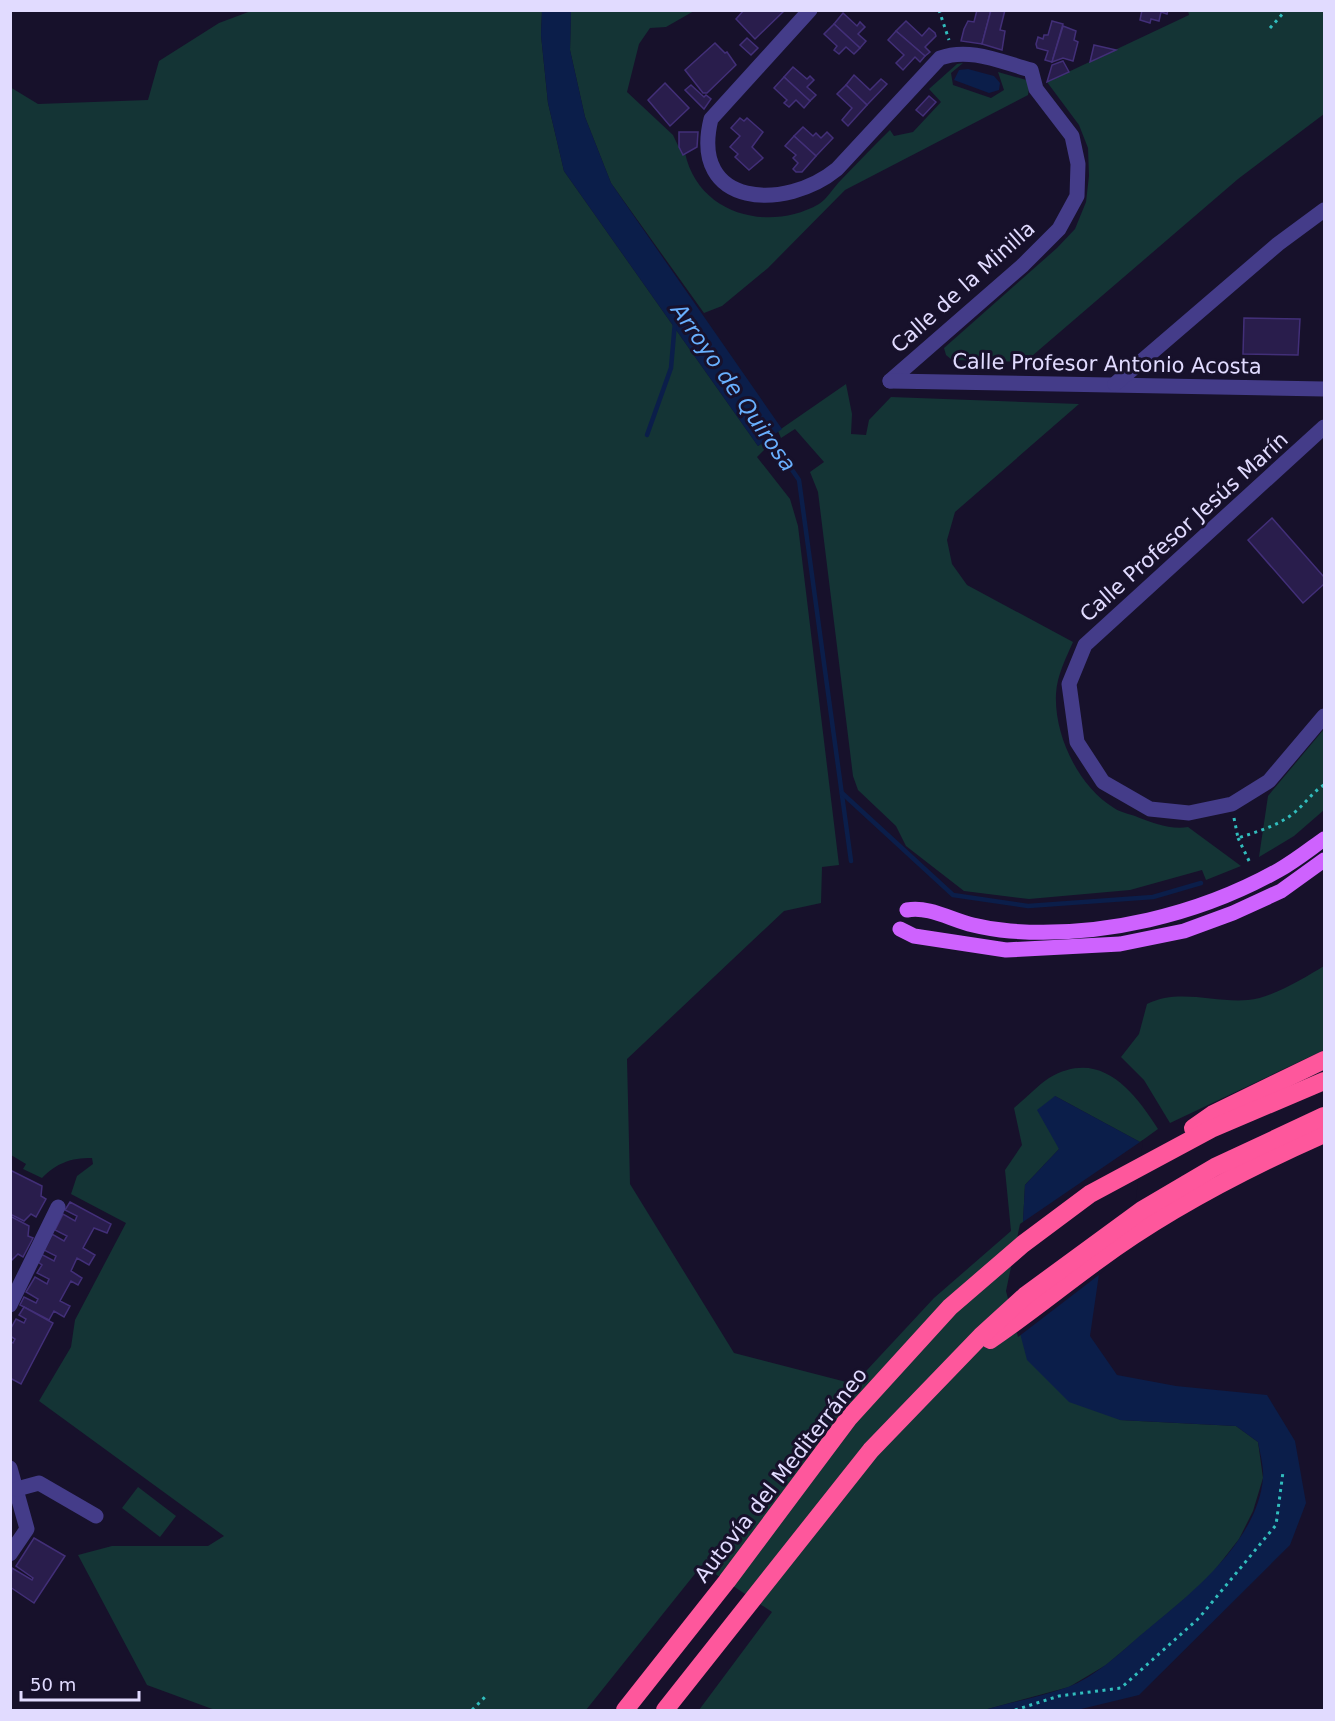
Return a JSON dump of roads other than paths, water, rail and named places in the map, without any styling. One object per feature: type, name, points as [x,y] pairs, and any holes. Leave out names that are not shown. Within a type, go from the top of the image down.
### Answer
[{"type":"highway","points":[[1090,1194],[1213,1114],[1324,1060]]},
{"type":"highway","name":"Autovía del Mediterráneo","points":[[625,1710],[727,1581],[848,1419],[950,1307],[1023,1244],[1090,1194],[1211,1129],[1324,1081]]},
{"type":"highway","points":[[665,1710],[870,1450],[1026,1295],[1142,1210],[1215,1167],[1324,1116]]},
{"type":"highway","points":[[947,1371],[1138,1233],[1255,1165],[1324,1134]]},
{"type":"main road","points":[[907,910],[918,908],[973,925],[1011,931],[1118,927],[1179,912],[1232,894],[1281,870],[1324,839]]},
{"type":"main road","points":[[900,929],[914,936],[1005,950],[1120,944],[1184,931],[1233,913],[1281,891],[1324,860]]},
{"type":"street","name":"Calle de la Minilla","points":[[810,10],[711,119],[706,138],[707,150],[714,170],[725,184],[745,194],[769,197],[798,192],[823,181],[837,169],[940,58],[953,54],[970,53],[1031,70],[1036,89],[1072,136],[1078,164],[1077,196],[1059,229],[1023,265],[890,381]]},
{"type":"street","points":[[1115,384],[1278,244],[1324,210]]},
{"type":"street","name":"Calle Profesor Antonio Acosta","points":[[890,381],[1324,389]]},
{"type":"street","name":"Calle Profesor Jesús Marín","points":[[1324,427],[1084,645],[1069,684],[1077,742],[1103,782],[1150,809],[1189,813],[1232,804],[1269,781],[1324,716]]},
{"type":"street","points":[[900,929],[901,918],[907,910]]},
{"type":"street","points":[[10,1305],[58,1207]]},
{"type":"street","points":[[10,1468],[27,1529],[10,1554]]},
{"type":"street","points":[[17,1489],[39,1483],[96,1516]]},
{"type":"water","points":[[542,11],[571,11],[570,50],[585,117],[611,183],[782,429],[758,446],[564,171],[548,103],[541,35]]},
{"type":"water","points":[[968,69],[994,76],[1000,83],[999,90],[989,93],[954,80],[959,70]]},
{"type":"water","points":[[1055,1096],[1140,1142],[1132,1205],[1099,1274],[1090,1336],[1117,1375],[1176,1386],[1267,1395],[1295,1441],[1306,1503],[1290,1545],[1139,1695],[1077,1710],[984,1710],[1047,1694],[1078,1683],[1116,1656],[1179,1603],[1218,1566],[1248,1524],[1258,1502],[1263,1478],[1258,1442],[1236,1426],[1120,1420],[1069,1402],[1027,1360],[1009,1291],[1023,1222],[1025,1185],[1059,1149],[1037,1110]]},
{"type":"waterway","points":[[647,435],[671,368],[675,322]]},
{"type":"waterway","name":"Arroyo de Quirosa","points":[[767,433],[799,480],[851,861]]},
{"type":"waterway","points":[[842,793],[953,895],[1028,906],[1153,897],[1201,883]]}]
